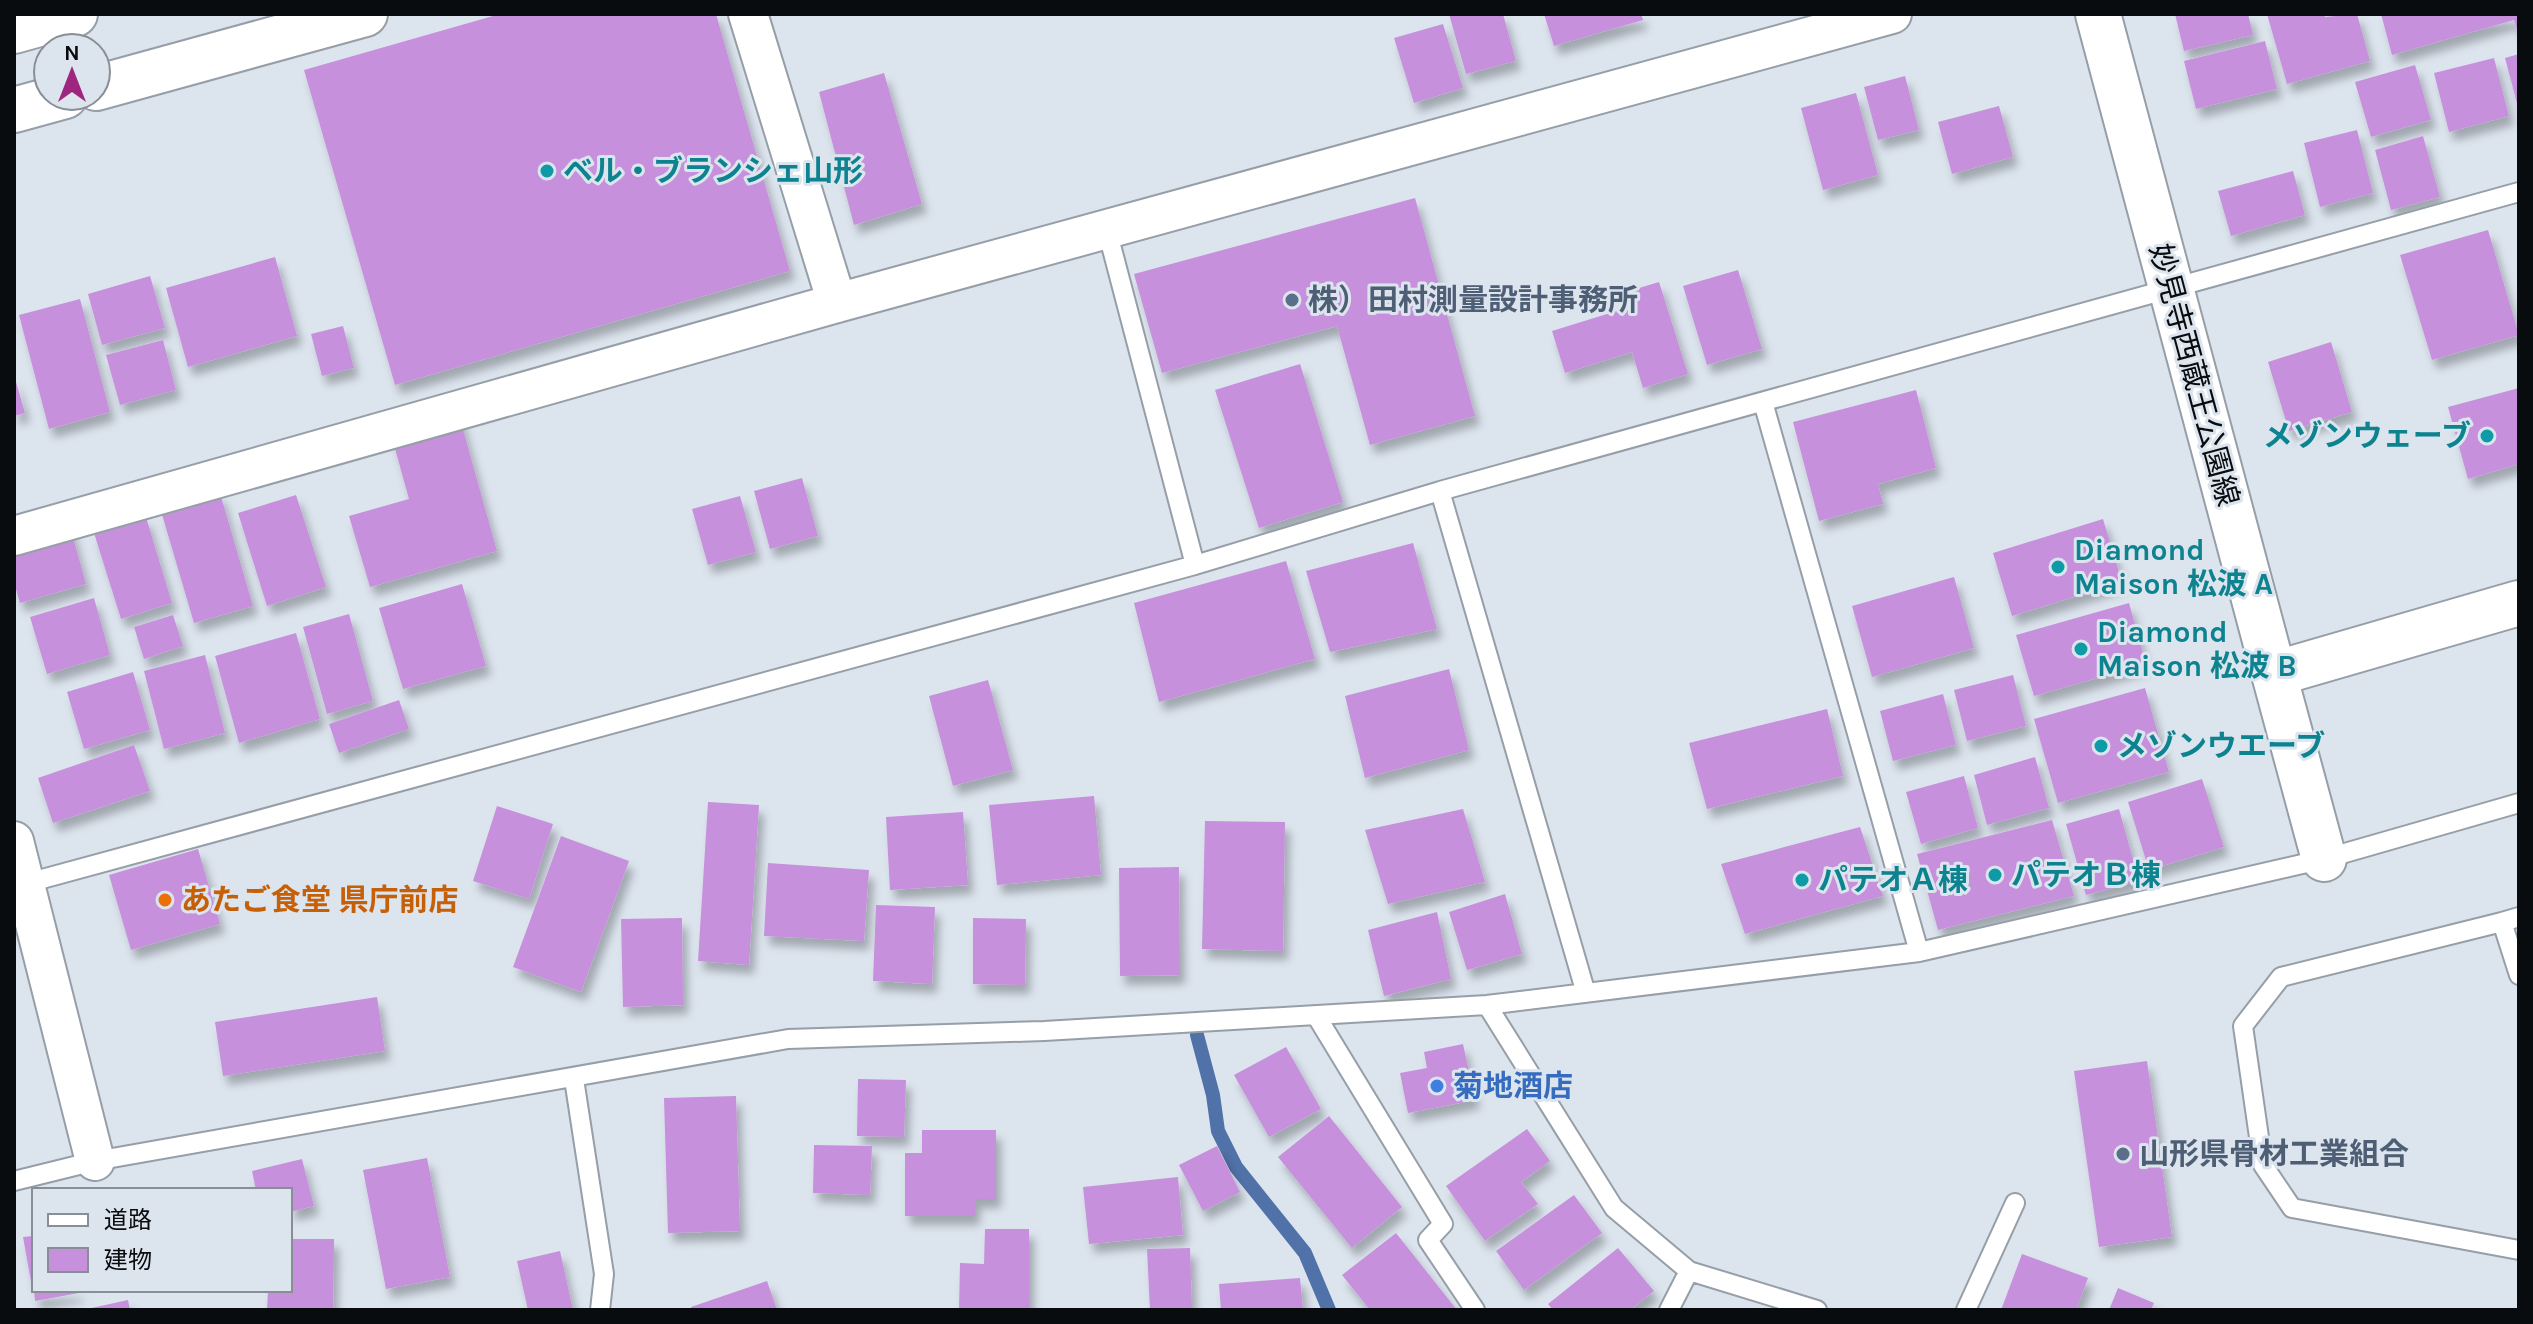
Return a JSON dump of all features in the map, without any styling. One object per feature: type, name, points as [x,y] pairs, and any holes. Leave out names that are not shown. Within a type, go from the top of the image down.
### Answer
[{"type":"main road","points":[[14,31],[75,14]]},
{"type":"main road","points":[[112,84],[365,14]]},
{"type":"main road","name":"妙見寺西蔵王公園線","points":[[2098,14],[2324,859]]},
{"type":"main road","points":[[2274,674],[2519,603]]},
{"type":"street","points":[[748,14],[837,303]]},
{"type":"street","points":[[14,536],[837,303],[1892,14]]},
{"type":"street","points":[[14,841],[20,885],[95,1161]]},
{"type":"lane","points":[[20,885],[1195,565],[1440,491],[2519,192]]},
{"type":"lane","points":[[1107,230],[1195,565]]},
{"type":"lane","points":[[1763,402],[1919,952]]},
{"type":"lane","points":[[1440,491],[1585,990]]},
{"type":"lane","points":[[14,1181],[95,1161],[788,1039],[1044,1031],[1487,1005],[1585,990],[1919,952],[2324,859],[2519,803]]},
{"type":"lane","points":[[2519,975],[2511,919],[2281,977],[2243,1026],[2263,1165],[2292,1208],[2519,1250]]},
{"type":"lane","points":[[1487,1005],[1614,1208],[1689,1271],[1817,1310]]},
{"type":"lane","points":[[1317,1017],[1443,1224],[1428,1240],[1475,1310]]},
{"type":"lane","points":[[574,1079],[604,1274],[600,1310]]},
{"type":"lane","points":[[1966,1310],[2015,1203]]},
{"type":"lane","points":[[1669,1310],[1689,1271]]},
{"type":"building","name":"ベル・ブランシェ山形","points":[[500,14],[716,14],[790,271],[395,385],[304,70]]},
{"type":"building","points":[[1449,14],[1503,14],[1516,61],[1466,74]]},
{"type":"building","points":[[1544,14],[1641,14],[1643,20],[1554,46]]},
{"type":"building","points":[[2175,14],[2248,14],[2253,35],[2184,51]]},
{"type":"building","points":[[2267,14],[2324,14],[2325,17],[2357,14],[2370,61],[2287,84]]},
{"type":"building","points":[[2381,14],[2519,14],[2519,36],[2514,20],[2392,55]]},
{"type":"building","points":[[1443,24],[1463,88],[1414,103],[1394,38]]},
{"type":"building","points":[[2265,41],[2277,89],[2196,109],[2184,61]]},
{"type":"building","points":[[2519,54],[2519,107],[2518,107],[2505,58]]},
{"type":"building","points":[[2494,58],[2509,116],[2449,132],[2434,73]]},
{"type":"building","points":[[2415,65],[2431,120],[2371,137],[2355,82]]},
{"type":"building","points":[[884,73],[922,204],[854,225],[819,92]]},
{"type":"building","points":[[1905,76],[1919,130],[1878,140],[1864,87]]},
{"type":"building","points":[[1856,93],[1878,175],[1823,190],[1801,108]]},
{"type":"building","points":[[1999,106],[2013,157],[1952,174],[1938,122]]},
{"type":"building","points":[[2357,130],[2373,193],[2320,207],[2304,143]]},
{"type":"building","points":[[2423,136],[2440,197],[2391,210],[2375,150]]},
{"type":"building","points":[[2293,171],[2305,215],[2231,236],[2218,191]]},
{"type":"building","name":"株）田村測量設計事務所","points":[[1415,198],[1475,416],[1370,445],[1337,326],[1162,373],[1134,274]]},
{"type":"building","points":[[2488,230],[2519,335],[2432,360],[2400,255]]},
{"type":"building","points":[[275,257],[297,336],[188,367],[166,288]]},
{"type":"building","points":[[1738,270],[1762,349],[1707,365],[1683,286]]},
{"type":"building","points":[[150,276],[165,328],[102,345],[88,294]]},
{"type":"building","points":[[1659,282],[1688,374],[1643,388],[1632,352],[1565,373],[1552,331],[1623,309],[1619,294]]},
{"type":"building","points":[[80,299],[110,412],[49,429],[19,315]]},
{"type":"building","points":[[343,326],[354,368],[322,376],[311,334]]},
{"type":"building","points":[[163,340],[176,390],[120,405],[106,355]]},
{"type":"building","points":[[2331,342],[2352,412],[2289,431],[2268,362]]},
{"type":"building","points":[[1300,364],[1343,502],[1259,528],[1215,390]]},
{"type":"building","points":[[14,375],[25,413],[14,416]]},
{"type":"building","name":"メゾンウェーブ","points":[[2519,388],[2519,464],[2468,479],[2448,407]]},
{"type":"building","points":[[1916,390],[1936,468],[1878,484],[1883,504],[1819,521],[1793,422]]},
{"type":"building","points":[[459,415],[497,551],[370,587],[349,516],[409,499],[391,434]]},
{"type":"building","points":[[802,478],[818,536],[770,549],[754,491]]},
{"type":"building","points":[[220,493],[253,606],[194,623],[161,511]]},
{"type":"building","points":[[296,495],[326,587],[267,606],[238,513]]},
{"type":"building","points":[[740,496],[756,552],[708,565],[692,509]]},
{"type":"building","points":[[146,517],[172,603],[121,619],[94,533]]},
{"type":"building","name":"Diamond Maison 松波 A","points":[[2103,519],[2122,582],[2012,616],[1993,553]]},
{"type":"building","points":[[70,526],[86,584],[20,603],[14,582],[14,542]]},
{"type":"building","points":[[1413,543],[1437,629],[1330,652],[1306,571]]},
{"type":"building","points":[[1286,561],[1315,659],[1159,702],[1134,603]]},
{"type":"building","points":[[1954,577],[1974,648],[1872,677],[1852,606]]},
{"type":"building","points":[[462,584],[486,666],[403,689],[379,608]]},
{"type":"building","points":[[94,598],[110,655],[47,674],[30,617]]},
{"type":"building","name":"Diamond Maison 松波 B","points":[[2129,603],[2146,664],[2034,696],[2016,635]]},
{"type":"building","points":[[349,614],[373,701],[327,714],[303,627]]},
{"type":"building","points":[[173,615],[183,646],[144,659],[134,627]]},
{"type":"building","points":[[296,633],[320,719],[239,743],[215,656]]},
{"type":"building","points":[[205,655],[225,733],[164,749],[144,671]]},
{"type":"building","points":[[1449,669],[1469,750],[1365,778],[1345,696]]},
{"type":"building","points":[[133,672],[150,730],[84,749],[67,692]]},
{"type":"building","points":[[2013,675],[2026,726],[1967,741],[1954,690]]},
{"type":"building","points":[[988,680],[1013,770],[953,786],[929,696]]},
{"type":"building","name":"メゾンウエーブ","points":[[2145,688],[2169,772],[2058,803],[2034,719]]},
{"type":"building","points":[[1943,694],[1956,745],[1893,761],[1880,711]]},
{"type":"building","points":[[399,700],[409,729],[339,753],[329,724]]},
{"type":"building","points":[[1827,709],[1843,776],[1707,809],[1689,743]]},
{"type":"building","points":[[134,745],[150,791],[53,823],[38,778]]},
{"type":"building","points":[[2035,757],[2049,808],[1987,825],[1974,775]]},
{"type":"building","points":[[1964,776],[1978,828],[1921,844],[1906,792]]},
{"type":"building","points":[[2202,779],[2224,847],[2149,870],[2128,802]]},
{"type":"building","points":[[1094,796],[1101,875],[997,885],[989,805]]},
{"type":"building","points":[[708,802],[759,805],[749,965],[698,961]]},
{"type":"building","points":[[497,806],[553,824],[529,899],[473,881]]},
{"type":"building","points":[[1463,809],[1485,882],[1388,904],[1365,830]]},
{"type":"building","points":[[2119,809],[2139,881],[2086,895],[2066,824]]},
{"type":"building","points":[[963,812],[968,885],[890,890],[886,817]]},
{"type":"building","name":"パテオＢ棟","points":[[2052,820],[2074,896],[1938,930],[1917,854]]},
{"type":"building","points":[[1205,821],[1285,822],[1283,951],[1202,949]]},
{"type":"building","name":"パテオＡ棟","points":[[1860,827],[1883,896],[1745,934],[1721,864]]},
{"type":"building","points":[[561,836],[629,861],[581,992],[513,967]]},
{"type":"building","name":"あたご食堂 県庁前店","points":[[198,849],[220,924],[131,950],[109,875]]},
{"type":"building","points":[[768,863],[869,870],[864,941],[764,936]]},
{"type":"building","points":[[1179,867],[1180,975],[1120,976],[1119,868]]},
{"type":"building","points":[[1505,894],[1522,954],[1467,970],[1449,912]]},
{"type":"building","points":[[876,905],[935,907],[932,984],[873,981]]},
{"type":"building","points":[[1437,912],[1451,979],[1384,996],[1368,930]]},
{"type":"building","points":[[682,918],[683,1005],[623,1007],[621,919]]},
{"type":"building","points":[[973,918],[1026,919],[1025,985],[973,984]]},
{"type":"building","points":[[377,997],[385,1051],[223,1076],[215,1022]]},
{"type":"building","name":"菊地酒店","points":[[1463,1044],[1475,1100],[1408,1113],[1400,1073],[1427,1068],[1424,1052]]},
{"type":"building","points":[[1286,1047],[1321,1109],[1269,1137],[1234,1075]]},
{"type":"building","name":"山形県骨材工業組合","points":[[2147,1061],[2172,1237],[2099,1247],[2074,1071]]},
{"type":"building","points":[[858,1079],[906,1080],[904,1137],[857,1136]]},
{"type":"building","points":[[736,1096],[740,1231],[668,1233],[664,1098]]},
{"type":"building","points":[[1329,1116],[1402,1207],[1352,1248],[1278,1157]]},
{"type":"building","points":[[1527,1129],[1550,1161],[1521,1182],[1538,1204],[1485,1241],[1446,1186]]},
{"type":"building","points":[[922,1130],[996,1130],[996,1199],[975,1199],[975,1216],[905,1216],[905,1153],[922,1153]]},
{"type":"building","points":[[814,1145],[872,1146],[870,1195],[813,1193]]},
{"type":"building","points":[[1217,1146],[1240,1192],[1203,1211],[1179,1165]]},
{"type":"building","points":[[427,1158],[450,1277],[386,1289],[363,1170]]},
{"type":"building","points":[[302,1159],[314,1206],[292,1212],[292,1188],[256,1188],[252,1171]]},
{"type":"building","points":[[1178,1177],[1183,1235],[1089,1244],[1083,1187]]},
{"type":"building","points":[[1574,1195],[1602,1233],[1524,1290],[1496,1251]]},
{"type":"building","points":[[985,1229],[1029,1229],[1029,1310],[959,1310],[960,1263],[984,1264]]},
{"type":"building","points":[[1396,1233],[1457,1310],[1370,1310],[1342,1275]]},
{"type":"building","points":[[32,1236],[32,1287],[23,1237]]},
{"type":"building","points":[[292,1239],[334,1239],[333,1310],[267,1310],[268,1292],[292,1292]]},
{"type":"building","points":[[1190,1248],[1192,1310],[1150,1310],[1147,1249]]},
{"type":"building","points":[[1618,1248],[1654,1291],[1630,1310],[1553,1310],[1548,1304]]},
{"type":"building","points":[[560,1251],[573,1310],[528,1310],[517,1261]]},
{"type":"building","points":[[2022,1254],[2088,1278],[2076,1310],[2001,1310]]},
{"type":"building","points":[[1300,1278],[1303,1310],[1221,1310],[1219,1284]]},
{"type":"building","points":[[767,1281],[777,1310],[692,1310],[691,1307]]},
{"type":"building","points":[[2118,1288],[2154,1303],[2151,1310],[2109,1310]]},
{"type":"building","points":[[34,1292],[79,1293],[35,1301]]},
{"type":"building","points":[[128,1300],[130,1310],[87,1310],[87,1309]]},
{"type":"waterway","points":[[1197,1035],[1213,1095],[1218,1131],[1236,1167],[1305,1253],[1329,1310]]},
{"type":"place","name":"ベル・ブランシェ山形","points":[[547,171]]},
{"type":"place","name":"株）田村測量設計事務所","points":[[1292,300]]},
{"type":"place","name":"メゾンウェーブ","points":[[2487,436]]},
{"type":"place","name":"Diamond Maison 松波 A","points":[[2058,567]]},
{"type":"place","name":"Diamond Maison 松波 B","points":[[2081,649]]},
{"type":"place","name":"メゾンウエーブ","points":[[2101,746]]},
{"type":"place","name":"パテオＢ棟","points":[[1995,875]]},
{"type":"place","name":"パテオＡ棟","points":[[1802,880]]},
{"type":"place","name":"あたご食堂 県庁前店","points":[[165,900]]},
{"type":"place","name":"菊地酒店","points":[[1437,1086]]},
{"type":"place","name":"山形県骨材工業組合","points":[[2123,1154]]}]
